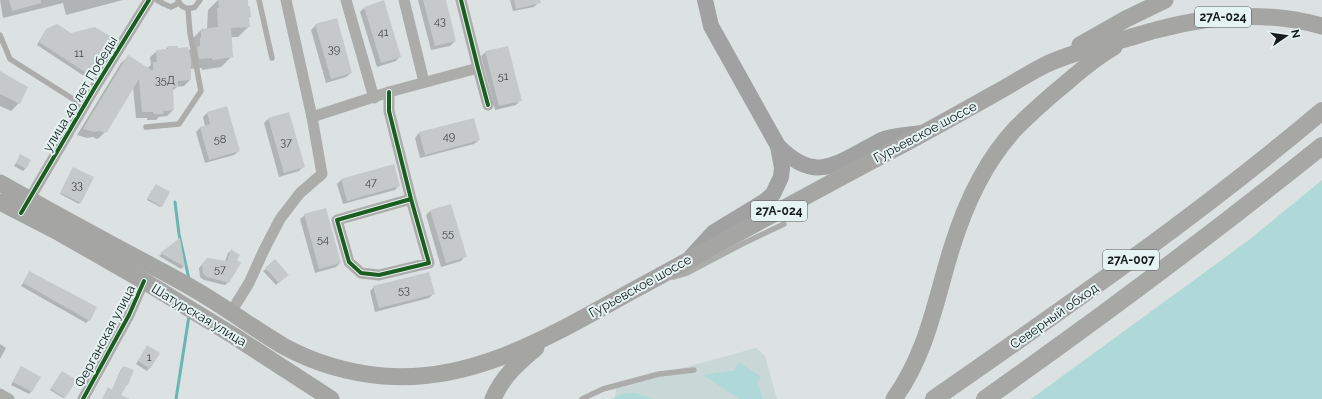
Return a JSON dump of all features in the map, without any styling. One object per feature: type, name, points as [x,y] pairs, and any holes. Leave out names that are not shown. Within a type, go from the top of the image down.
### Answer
[{"type":"highway","name":"Северный обход","points":[[934,399],[1156,242],[1290,138],[1322,111]]},
{"type":"highway","name":"Северный обход","points":[[985,399],[1142,286],[1232,218],[1322,146]]},
{"type":"main road","points":[[690,259],[714,232],[765,201],[773,194],[782,173],[778,146],[711,26],[705,0]]},
{"type":"main road","points":[[1046,64],[1126,19],[1165,0]]},
{"type":"main road","name":"Гурьевское шоссе","points":[[554,333],[1046,64],[1090,49],[1155,30],[1216,18],[1246,16],[1280,18],[1322,26]]},
{"type":"main road","points":[[894,399],[906,383],[924,344],[951,248],[960,222],[983,175],[998,152],[1016,129],[1054,93],[1100,56],[1126,39]]},
{"type":"main road","points":[[778,146],[789,156],[806,165],[825,168],[839,163],[885,139],[924,132]]},
{"type":"main road","name":"Шатурская улица","points":[[0,183],[25,206],[144,282],[257,350],[331,399]]},
{"type":"main road","name":"Шатурская улица","points":[[0,202],[25,206],[187,285],[237,316]]},
{"type":"main road","points":[[237,316],[285,346],[308,358],[330,366],[382,376],[415,376],[462,370],[507,354],[554,333]]},
{"type":"main road","points":[[493,399],[502,380],[516,364],[554,333]]},
{"type":"street","name":"улица 40 лет Победы","points":[[25,206],[149,0]]},
{"type":"street","name":"Шатурская улица","points":[[237,316],[249,283],[280,219],[300,193],[322,174],[312,117],[286,0]]},
{"type":"street","points":[[346,0],[374,98]]},
{"type":"street","points":[[404,0],[424,82]]},
{"type":"street","points":[[461,0],[488,105]]},
{"type":"street","points":[[312,117],[389,92],[478,68]]},
{"type":"street","points":[[389,92],[390,111],[411,199],[429,262],[379,275],[361,273],[349,262],[338,220],[411,199]]},
{"type":"street","name":"Ферганская улица","points":[[83,399],[129,315],[144,282]]},
{"type":"street","points":[[0,394],[9,399]]},
{"type":"lane","points":[[158,0],[171,7],[178,2],[188,9],[196,7],[200,0]]},
{"type":"lane","points":[[259,0],[272,58]]},
{"type":"lane","points":[[146,127],[179,124],[201,91],[190,33],[188,9]]},
{"type":"lane","points":[[0,35],[10,59],[84,106]]},
{"type":"lane","points":[[646,283],[687,273],[784,224]]},
{"type":"lane","points":[[582,399],[603,389],[659,374],[694,370]]},
{"type":"shaded area","points":[[1322,180],[1322,399],[1031,399],[1249,240]]},
{"type":"shaded area","points":[[756,348],[765,356],[777,399],[615,399],[616,386]]},
{"type":"shaded area","points":[[739,362],[761,377],[756,384],[759,387],[763,399],[740,399],[703,375],[734,371]]},
{"type":"shaded area","points":[[626,393],[636,393],[654,399],[611,399]]},
{"type":"building","points":[[9,0],[41,0],[41,3],[12,11]]},
{"type":"building","points":[[218,0],[248,0],[251,17],[249,17],[250,27],[231,28],[233,57],[213,60],[212,58],[199,59],[197,47],[200,46],[201,29],[218,27]]},
{"type":"building","points":[[384,0],[401,57],[381,63],[364,7]]},
{"type":"building","points":[[423,0],[446,0],[456,41],[435,46]]},
{"type":"building","points":[[514,0],[540,0],[541,3],[516,9]]},
{"type":"building","points":[[337,18],[352,73],[331,79],[315,24]]},
{"type":"building","points":[[57,24],[71,33],[95,27],[112,37],[88,74],[39,42],[46,29]]},
{"type":"building","points":[[168,46],[178,46],[178,48],[188,47],[191,60],[191,80],[178,81],[178,87],[173,87],[174,110],[163,111],[164,114],[142,112],[139,79],[107,132],[94,132],[83,129],[128,55],[153,71],[153,62],[157,62],[156,50],[168,49]]},
{"type":"building","points":[[508,46],[522,101],[499,106],[485,51]]},
{"type":"building","points":[[0,71],[28,87],[20,104],[0,94]]},
{"type":"building","points":[[227,106],[240,151],[209,160],[200,127],[210,124],[207,112]]},
{"type":"building","points":[[289,112],[305,167],[284,173],[268,118]]},
{"type":"building","points":[[474,118],[480,140],[425,155],[419,132]]},
{"type":"building","points":[[20,154],[31,160],[26,169],[16,163]]},
{"type":"building","points":[[394,164],[400,186],[347,201],[341,179]]},
{"type":"building","points":[[73,167],[94,177],[81,203],[60,193]]},
{"type":"building","points":[[156,184],[170,192],[162,207],[147,198]]},
{"type":"building","points":[[451,204],[467,257],[446,263],[430,210]]},
{"type":"building","points":[[326,208],[341,263],[319,269],[304,214]]},
{"type":"building","points":[[180,238],[185,267],[160,253]]},
{"type":"building","points":[[231,249],[240,255],[237,260],[241,263],[229,283],[207,277],[203,274],[202,264],[207,258],[227,261]]},
{"type":"building","points":[[275,259],[289,275],[279,283],[265,268]]},
{"type":"building","points":[[29,271],[97,307],[90,321],[23,283]]},
{"type":"building","points":[[429,272],[435,294],[379,308],[373,286]]},
{"type":"building","points":[[147,345],[160,353],[150,369],[138,361]]},
{"type":"building","points":[[21,366],[41,377],[32,392],[13,382]]},
{"type":"building","points":[[123,366],[134,370],[128,385],[121,395],[130,399],[102,399],[108,387],[112,390]]},
{"type":"building","points":[[62,371],[77,380],[65,398],[51,389]]},
{"type":"waterway","points":[[175,202],[179,234],[189,279]]},
{"type":"waterway","points":[[176,399],[189,316]]},
{"type":"cycle path","points":[[21,213],[94,89],[149,0]]},
{"type":"cycle path","points":[[461,0],[488,105]]},
{"type":"cycle path","points":[[389,92],[389,111],[429,263],[379,275],[361,273],[349,262],[337,220],[411,199]]},
{"type":"cycle path","points":[[83,399],[129,315],[144,281]]}]
